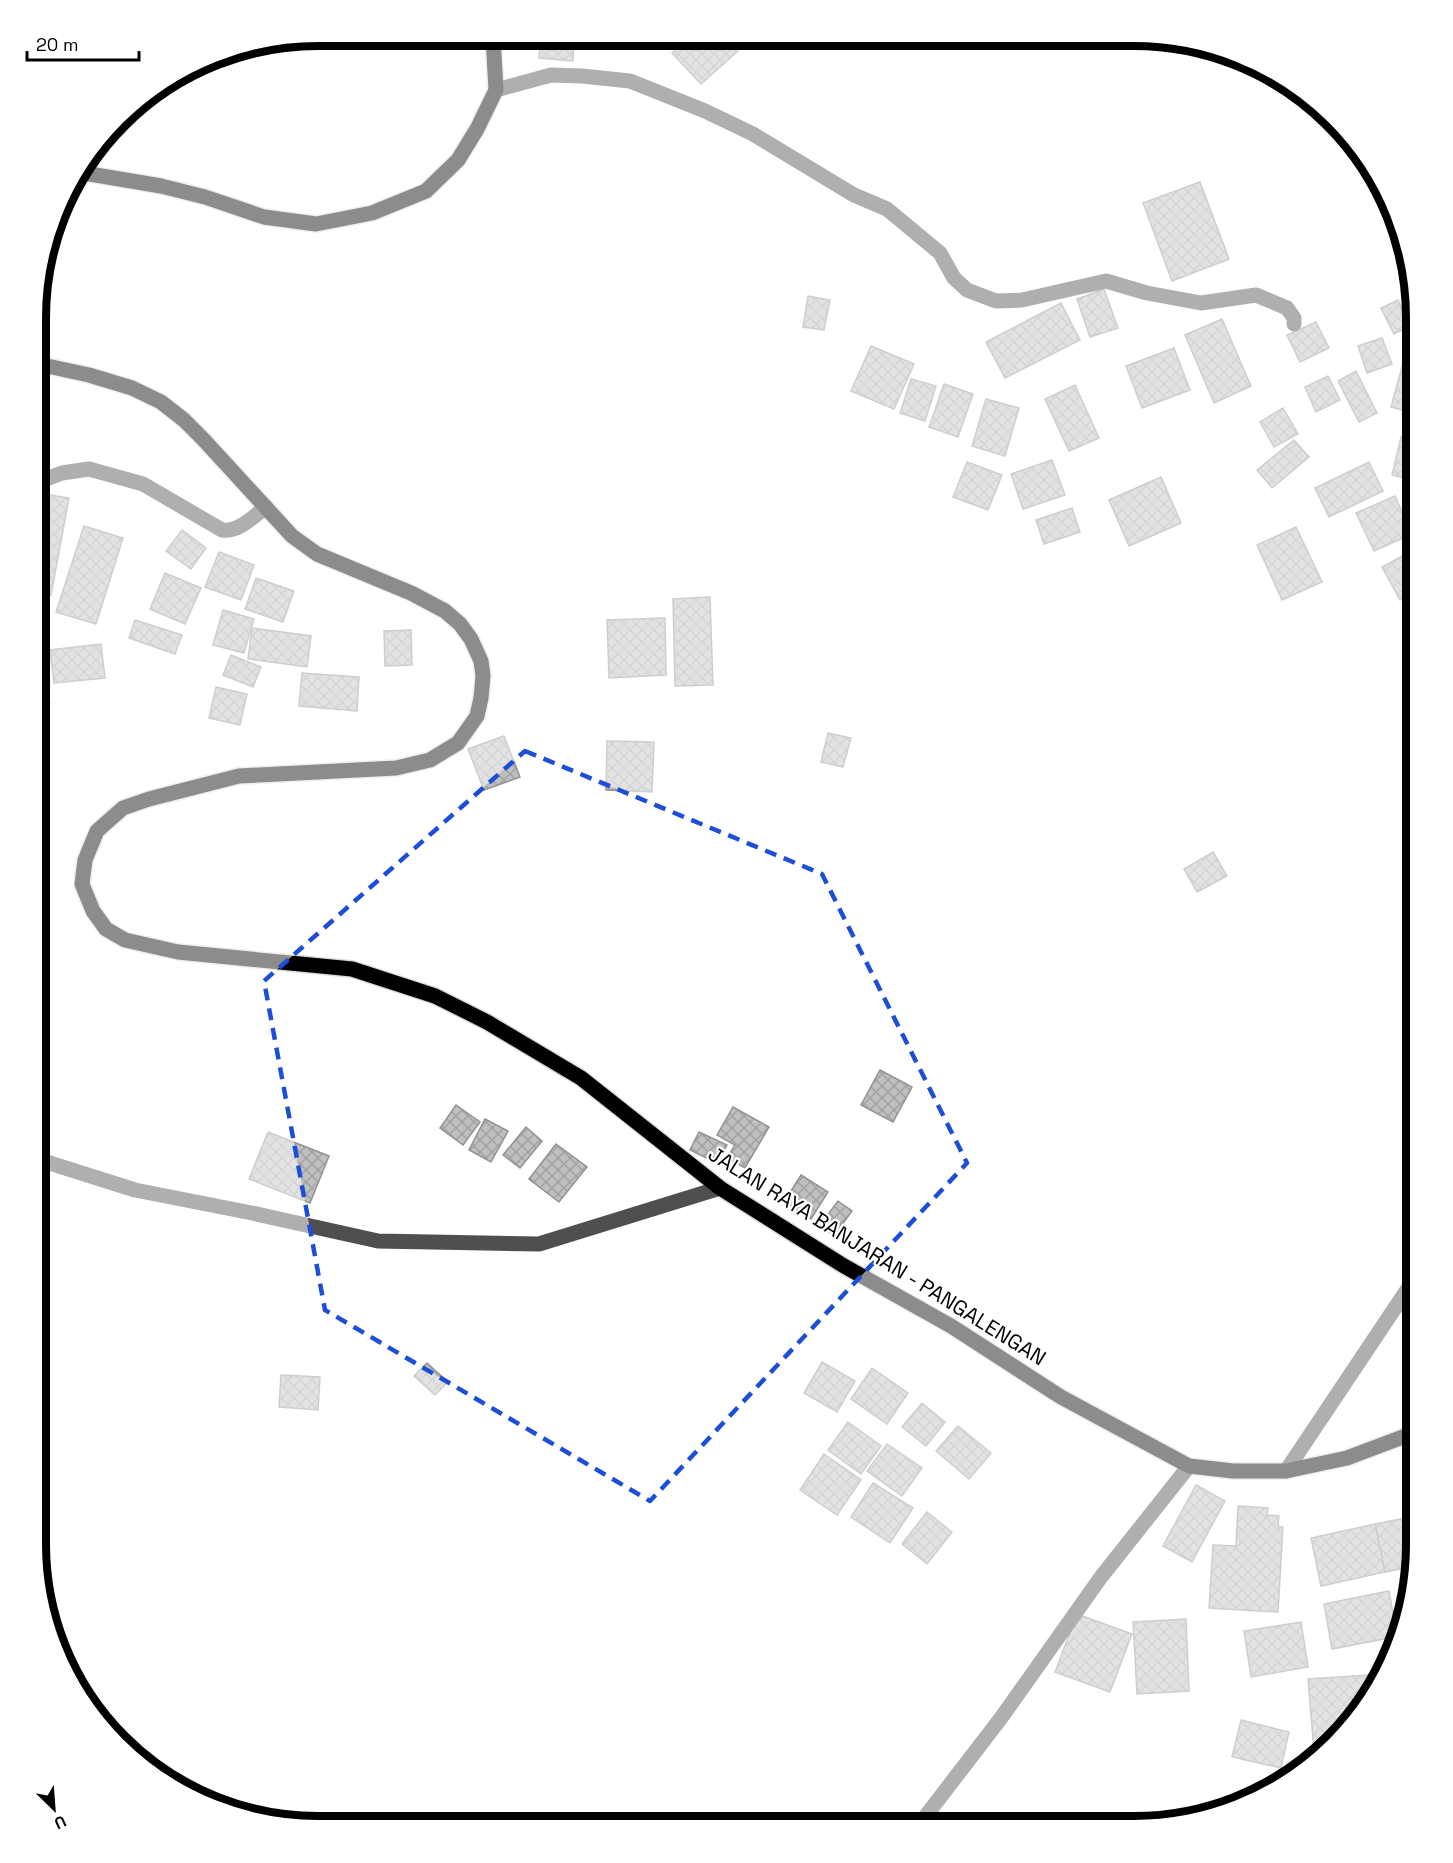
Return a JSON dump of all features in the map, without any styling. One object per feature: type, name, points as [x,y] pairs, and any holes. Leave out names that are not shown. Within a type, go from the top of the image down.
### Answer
[{"type":"main road","points":[[88,174],[161,186],[205,197],[264,217],[316,224],[372,213],[426,191],[458,160],[477,129],[496,90],[494,46]]},
{"type":"main road","name":"JALAN RAYA BANJARAN - PANGALENGAN","points":[[46,366],[89,375],[132,388],[161,402],[203,439],[292,536],[317,554],[411,593],[445,611],[460,624],[471,639],[481,662],[483,676],[477,716],[458,743],[430,760],[396,768],[239,776],[123,808],[97,831],[85,860],[82,884],[93,911],[106,929],[125,940],[155,948],[352,969],[435,996],[487,1022],[581,1078],[720,1188],[844,1266],[951,1326],[1061,1397],[1189,1466],[1233,1471],[1286,1471],[1347,1458],[1406,1436]]},
{"type":"street","points":[[496,90],[551,75],[582,76],[630,81],[705,111],[753,134],[854,195],[887,208],[940,253],[954,278],[967,290],[996,301],[1022,300],[1106,281],[1147,293],[1201,303],[1256,295],[1287,308],[1294,318],[1294,324]]},
{"type":"street","points":[[46,479],[62,473],[89,469],[143,484],[227,531],[237,529],[266,507]]},
{"type":"street","points":[[46,1162],[135,1190],[378,1241],[539,1244],[720,1188]]},
{"type":"street","points":[[1286,1471],[1406,1291]]},
{"type":"street","points":[[926,1816],[1001,1718],[1101,1577],[1189,1466]]},
{"type":"highlighted area","points":[[525,751],[822,874],[967,1163],[650,1501],[325,1310],[264,981]]},
{"type":"building","points":[[540,46],[574,46],[573,61],[539,58]]},
{"type":"building","points":[[679,46],[734,46],[738,51],[701,84],[672,53]]},
{"type":"building","points":[[1200,182],[1229,259],[1172,281],[1143,203]]},
{"type":"building","points":[[1104,289],[1118,328],[1090,337],[1077,299]]},
{"type":"building","points":[[808,296],[830,300],[824,330],[803,327]]},
{"type":"building","points":[[1398,300],[1406,317],[1406,328],[1394,334],[1381,308]]},
{"type":"building","points":[[1061,303],[1080,340],[1005,378],[986,342]]},
{"type":"building","points":[[1222,319],[1251,386],[1214,403],[1185,335]]},
{"type":"building","points":[[1316,322],[1329,348],[1300,362],[1287,335]]},
{"type":"building","points":[[1382,338],[1392,364],[1367,373],[1358,346]]},
{"type":"building","points":[[871,346],[914,364],[894,409],[851,391]]},
{"type":"building","points":[[1174,348],[1190,390],[1142,408],[1126,366]]},
{"type":"building","points":[[1406,352],[1406,411],[1391,407]]},
{"type":"building","points":[[1356,371],[1377,413],[1359,422],[1338,381]]},
{"type":"building","points":[[1328,376],[1340,400],[1316,412],[1305,387]]},
{"type":"building","points":[[911,379],[936,386],[925,421],[900,413]]},
{"type":"building","points":[[944,384],[973,394],[958,437],[929,427]]},
{"type":"building","points":[[1075,385],[1099,438],[1069,451],[1045,399]]},
{"type":"building","points":[[986,399],[1019,408],[1005,456],[972,446]]},
{"type":"building","points":[[1283,408],[1298,434],[1274,447],[1260,422]]},
{"type":"building","points":[[1401,437],[1406,438],[1406,478],[1392,475]]},
{"type":"building","points":[[1294,440],[1309,457],[1272,488],[1257,470]]},
{"type":"building","points":[[1052,460],[1065,495],[1023,509],[1011,474]]},
{"type":"building","points":[[967,462],[1002,475],[988,510],[953,497]]},
{"type":"building","points":[[1369,462],[1383,491],[1329,517],[1315,488]]},
{"type":"building","points":[[1161,477],[1181,523],[1129,546],[1109,500]]},
{"type":"building","points":[[46,494],[69,498],[51,595],[46,594]]},
{"type":"building","points":[[1395,496],[1406,521],[1406,537],[1374,551],[1356,513]]},
{"type":"building","points":[[1072,508],[1080,532],[1044,544],[1036,520]]},
{"type":"building","points":[[84,526],[123,538],[96,624],[56,612]]},
{"type":"building","points":[[1296,527],[1322,582],[1282,600],[1257,545]]},
{"type":"building","points":[[182,530],[206,548],[191,569],[166,551]]},
{"type":"building","points":[[219,552],[254,565],[241,600],[205,587]]},
{"type":"building","points":[[1406,554],[1406,597],[1400,600],[1382,567]]},
{"type":"building","points":[[165,573],[201,588],[185,624],[150,609]]},
{"type":"building","points":[[256,578],[294,591],[283,622],[245,609]]},
{"type":"building","points":[[710,597],[713,685],[675,686],[673,599]]},
{"type":"building","points":[[223,610],[254,619],[244,653],[213,645]]},
{"type":"building","points":[[665,618],[666,675],[609,678],[607,620]]},
{"type":"building","points":[[135,620],[182,635],[175,654],[129,638]]},
{"type":"building","points":[[252,628],[311,636],[307,667],[248,659]]},
{"type":"building","points":[[411,630],[412,665],[385,666],[384,631]]},
{"type":"building","points":[[101,644],[105,678],[54,683],[50,650]]},
{"type":"building","points":[[231,655],[261,667],[253,687],[223,675]]},
{"type":"building","points":[[302,673],[359,677],[357,711],[299,706]]},
{"type":"building","points":[[216,687],[247,694],[240,725],[209,718]]},
{"type":"building","points":[[46,689],[50,704],[46,705]]},
{"type":"building","points":[[828,733],[851,738],[843,767],[821,762]]},
{"type":"building","points":[[504,736],[520,777],[484,790],[468,749]]},
{"type":"building","points":[[607,741],[654,742],[652,792],[606,790]]},
{"type":"building","points":[[1213,852],[1227,876],[1197,892],[1184,869]]},
{"type":"building","points":[[880,1070],[912,1087],[893,1122],[861,1105]]},
{"type":"building","points":[[456,1105],[480,1122],[463,1145],[440,1128]]},
{"type":"building","points":[[733,1107],[769,1127],[745,1168],[727,1158],[735,1145],[717,1135]]},
{"type":"building","points":[[485,1119],[508,1131],[491,1162],[469,1150]]},
{"type":"building","points":[[526,1127],[542,1141],[520,1168],[503,1155]]},
{"type":"building","points":[[268,1132],[329,1156],[310,1203],[249,1179]]},
{"type":"building","points":[[699,1132],[727,1145],[717,1163],[690,1150]]},
{"type":"building","points":[[556,1144],[587,1167],[559,1202],[529,1179]]},
{"type":"building","points":[[801,1175],[828,1192],[811,1219],[784,1202]]},
{"type":"building","points":[[838,1201],[852,1211],[834,1236],[820,1225]]},
{"type":"building","points":[[822,1362],[855,1381],[837,1412],[804,1393]]},
{"type":"building","points":[[427,1363],[448,1382],[435,1395],[414,1376]]},
{"type":"building","points":[[872,1368],[908,1393],[887,1424],[851,1399]]},
{"type":"building","points":[[281,1375],[320,1377],[318,1410],[279,1407]]},
{"type":"building","points":[[922,1403],[945,1422],[926,1446],[902,1427]]},
{"type":"building","points":[[848,1422],[881,1446],[861,1474],[828,1450]]},
{"type":"building","points":[[958,1426],[991,1453],[969,1479],[936,1451]]},
{"type":"building","points":[[887,1444],[922,1468],[902,1496],[867,1471]]},
{"type":"building","points":[[824,1454],[861,1480],[837,1515],[800,1490]]},
{"type":"building","points":[[873,1483],[913,1508],[890,1543],[851,1517]]},
{"type":"building","points":[[1196,1485],[1225,1501],[1192,1562],[1163,1546]]},
{"type":"building","points":[[1238,1506],[1268,1508],[1267,1515],[1279,1516],[1278,1526],[1283,1527],[1278,1612],[1209,1608],[1213,1545],[1236,1546]]},
{"type":"building","points":[[927,1512],[952,1532],[927,1564],[902,1544]]},
{"type":"building","points":[[1406,1518],[1405,1568],[1385,1572],[1375,1524]]},
{"type":"building","points":[[1375,1524],[1385,1572],[1321,1586],[1311,1538]]},
{"type":"building","points":[[1389,1591],[1395,1622],[1390,1638],[1332,1649],[1324,1604]]},
{"type":"building","points":[[1077,1614],[1132,1634],[1110,1692],[1055,1672]]},
{"type":"building","points":[[1186,1619],[1189,1691],[1137,1694],[1133,1622]]},
{"type":"building","points":[[1301,1622],[1308,1667],[1251,1677],[1244,1631]]},
{"type":"building","points":[[1373,1675],[1361,1696],[1339,1724],[1314,1749],[1308,1679]]},
{"type":"building","points":[[1241,1720],[1289,1732],[1281,1768],[1232,1757]]}]
